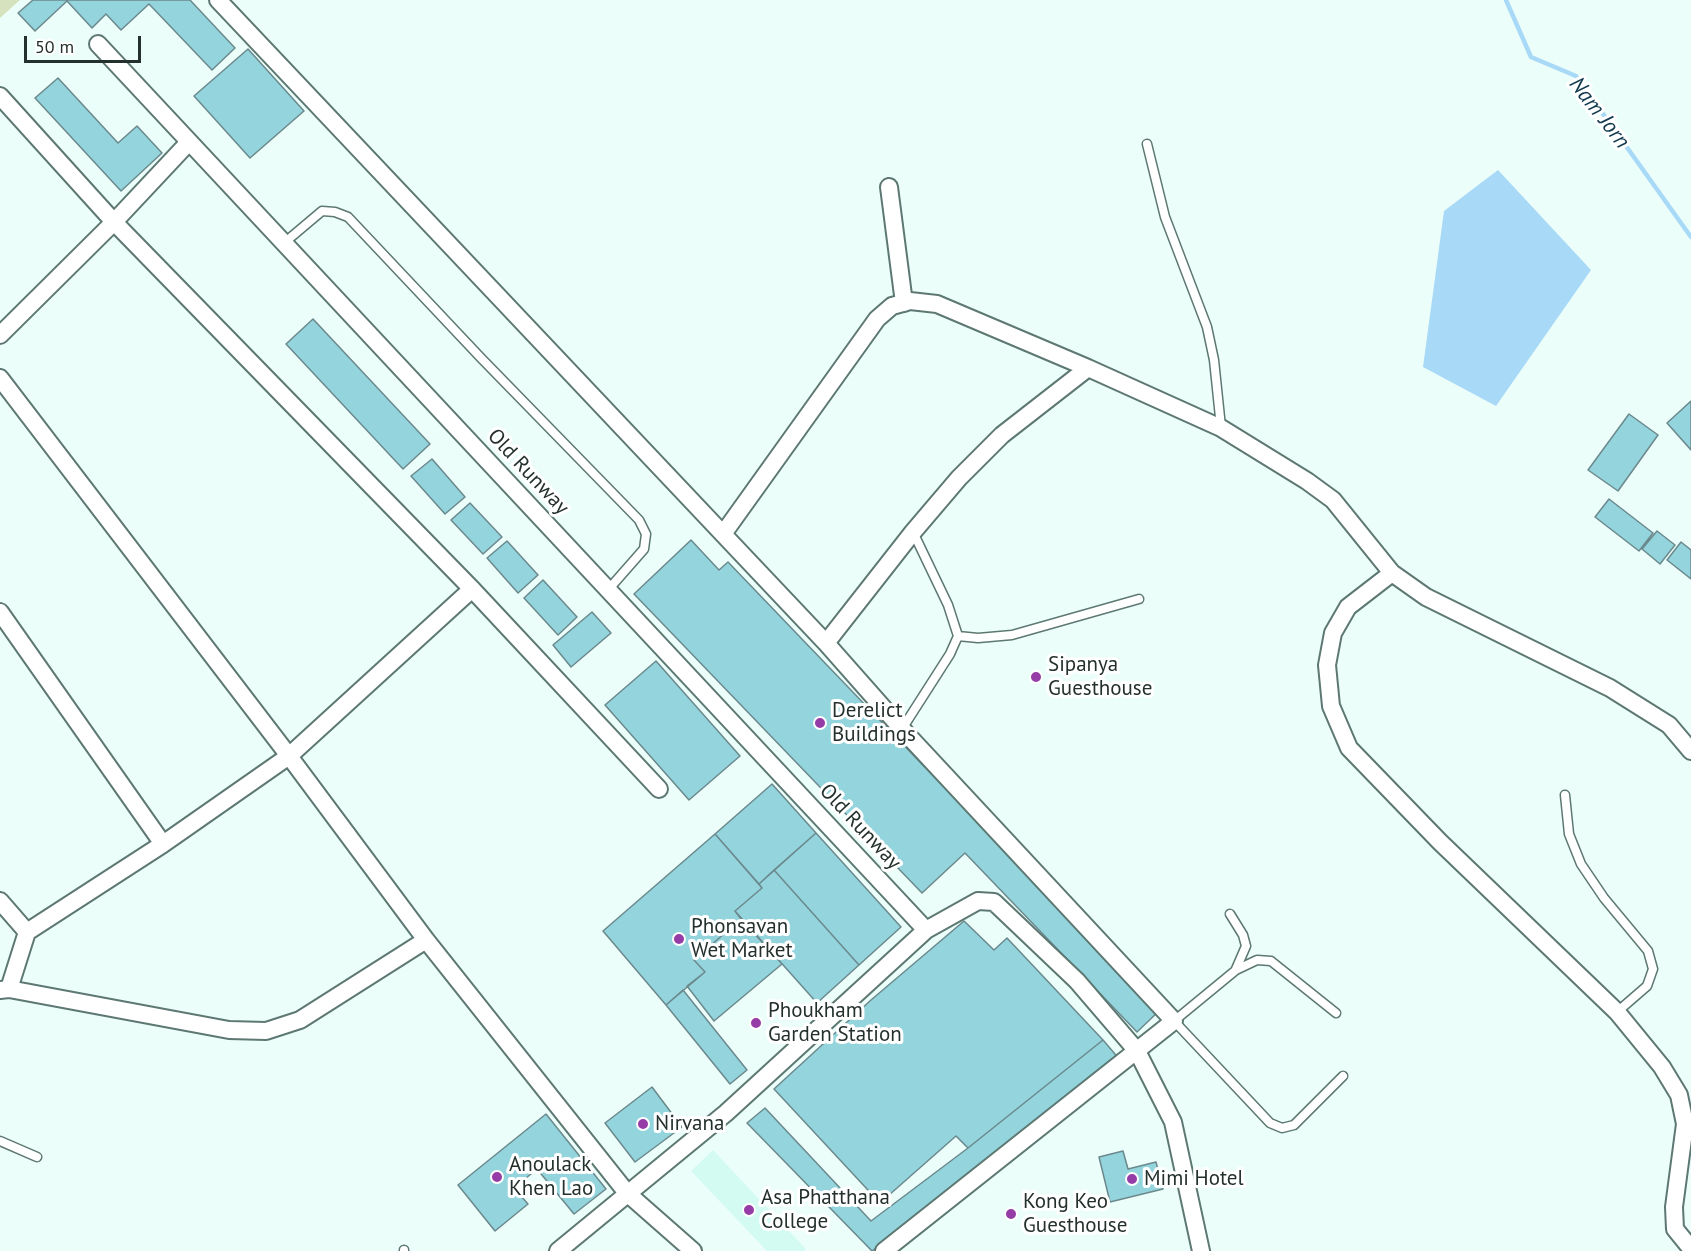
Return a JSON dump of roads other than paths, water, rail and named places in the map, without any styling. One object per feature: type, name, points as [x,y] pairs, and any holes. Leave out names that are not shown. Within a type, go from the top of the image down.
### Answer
[{"type":"street","points":[[218,0],[826,643],[902,729],[1174,1021],[884,1251]]},
{"type":"street","name":"Old Runway","points":[[98,44],[926,930]]},
{"type":"street","points":[[0,96],[114,222],[472,589],[659,789]]},
{"type":"street","points":[[0,335],[114,222],[189,142]]},
{"type":"street","points":[[889,187],[903,303]]},
{"type":"street","points":[[723,534],[877,319],[892,306],[910,301],[937,304],[1221,428],[1334,500],[1392,573],[1426,597],[1610,688],[1669,725],[1691,751]]},
{"type":"street","points":[[826,643],[913,532],[959,478],[1002,435],[1088,368]]},
{"type":"street","points":[[0,378],[289,756],[426,940],[627,1193],[693,1251]]},
{"type":"street","points":[[1392,573],[1348,607],[1333,633],[1327,665],[1331,706],[1349,748],[1440,842],[1617,1012],[1662,1067],[1679,1095],[1685,1124],[1674,1207],[1675,1229],[1691,1247]]},
{"type":"street","points":[[426,940],[300,1020],[266,1031],[229,1030],[5,990],[27,932],[163,844],[289,756],[472,589]]},
{"type":"street","points":[[0,612],[163,844]]},
{"type":"street","points":[[0,901],[27,932]]},
{"type":"street","points":[[558,1251],[726,1113],[926,930],[978,901],[994,902],[1077,981],[1137,1051],[1173,1122],[1201,1251]]},
{"type":"lane","points":[[1147,144],[1165,217],[1207,327],[1214,360],[1221,428]]},
{"type":"lane","points":[[284,243],[322,211],[335,212],[348,217],[639,520],[646,534],[644,549],[608,590]]},
{"type":"lane","points":[[902,729],[950,654],[958,636],[948,605],[913,532]]},
{"type":"lane","points":[[958,636],[978,638],[1012,635],[1139,599]]},
{"type":"lane","points":[[1565,795],[1569,834],[1581,864],[1604,898],[1648,951],[1653,969],[1647,986],[1617,1012]]},
{"type":"lane","points":[[1230,914],[1243,935],[1246,946],[1236,970]]},
{"type":"lane","points":[[1336,1013],[1271,960],[1257,960],[1236,970],[1174,1021],[1270,1123],[1282,1128],[1294,1125],[1343,1076]]},
{"type":"lane","points":[[0,1141],[36,1157]]},
{"type":"water","points":[[1498,170],[1591,270],[1496,406],[1423,367],[1444,211]]},
{"type":"waterway","name":"Nam Jorn","points":[[1506,0],[1531,57],[1576,76],[1691,237]]},
{"type":"place","name":"Sipanya Guesthouse","points":[[1036,677]]},
{"type":"place","name":"Derelict Buildings","points":[[820,723]]},
{"type":"place","name":"Phonsavan Wet Market","points":[[679,939]]},
{"type":"place","name":"Phoukham Garden Station","points":[[756,1023]]},
{"type":"place","name":"Nirvana","points":[[643,1124]]},
{"type":"place","name":"Anoulack Khen Lao","points":[[497,1177]]},
{"type":"place","name":"Mimi Hotel","points":[[1132,1179]]},
{"type":"place","name":"Asa Phatthana College","points":[[749,1210]]},
{"type":"place","name":"Kong Keo Guesthouse","points":[[1011,1214]]}]
